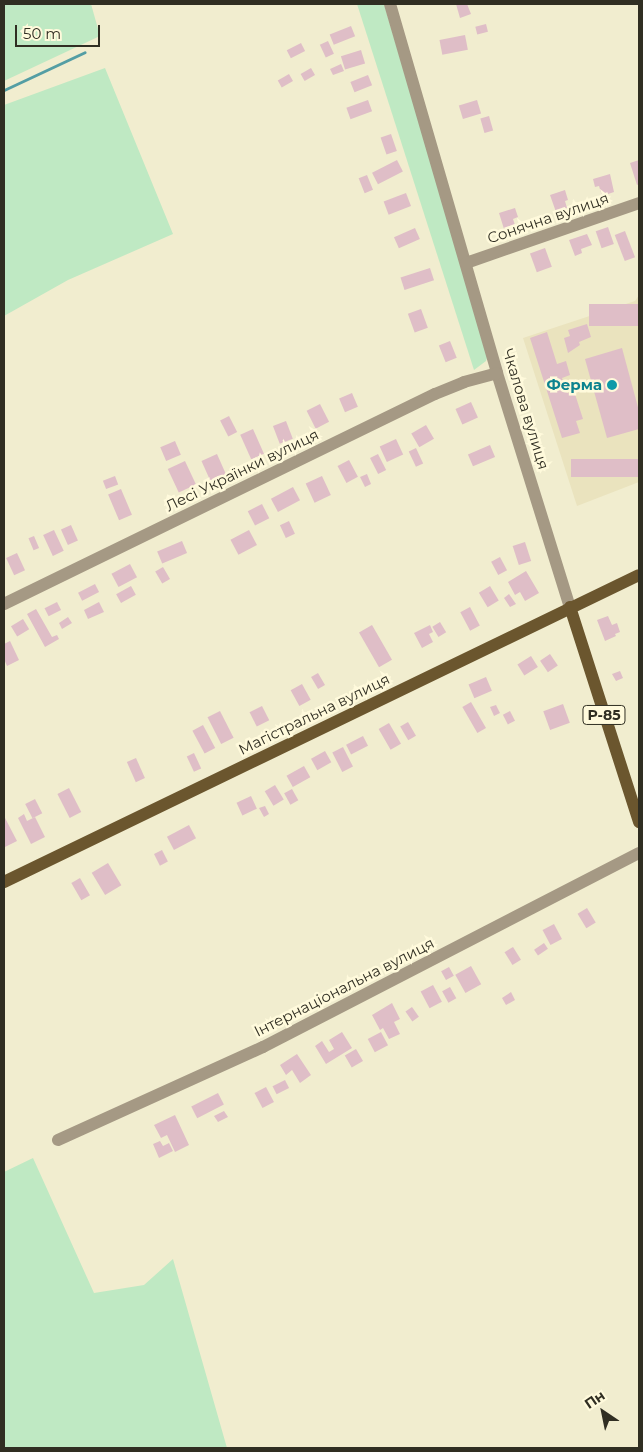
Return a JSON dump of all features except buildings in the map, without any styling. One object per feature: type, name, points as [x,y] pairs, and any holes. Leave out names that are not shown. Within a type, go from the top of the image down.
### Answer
[{"type":"main road","name":"Магістральна вулиця","points":[[4,882],[570,607],[639,576]]},
{"type":"main road","name":"Чкалова вулиця","points":[[570,607],[639,822]]},
{"type":"street","name":"Чкалова вулиця","points":[[390,4],[497,373],[570,607]]},
{"type":"street","name":"Сонячна вулиця","points":[[466,263],[639,203]]},
{"type":"street","name":"Лесі Українки вулиця","points":[[4,604],[435,394],[464,382],[497,373]]},
{"type":"street","name":"Інтернаціональна вулиця","points":[[58,1140],[262,1047],[639,853]]},
{"type":"shaded area","points":[[639,295],[639,482],[577,506],[523,338],[635,301]]},
{"type":"green space","points":[[4,4],[91,4],[100,36],[4,81]]},
{"type":"green space","points":[[357,4],[384,4],[488,355],[486,361],[474,370]]},
{"type":"green space","points":[[105,68],[173,234],[68,280],[4,316],[4,105]]},
{"type":"green space","points":[[33,1158],[94,1293],[144,1285],[173,1259],[227,1448],[4,1448],[4,1172]]},
{"type":"waterway","points":[[4,90],[85,52]]},
{"type":"place","name":"Ферма","points":[[612,385]]}]
